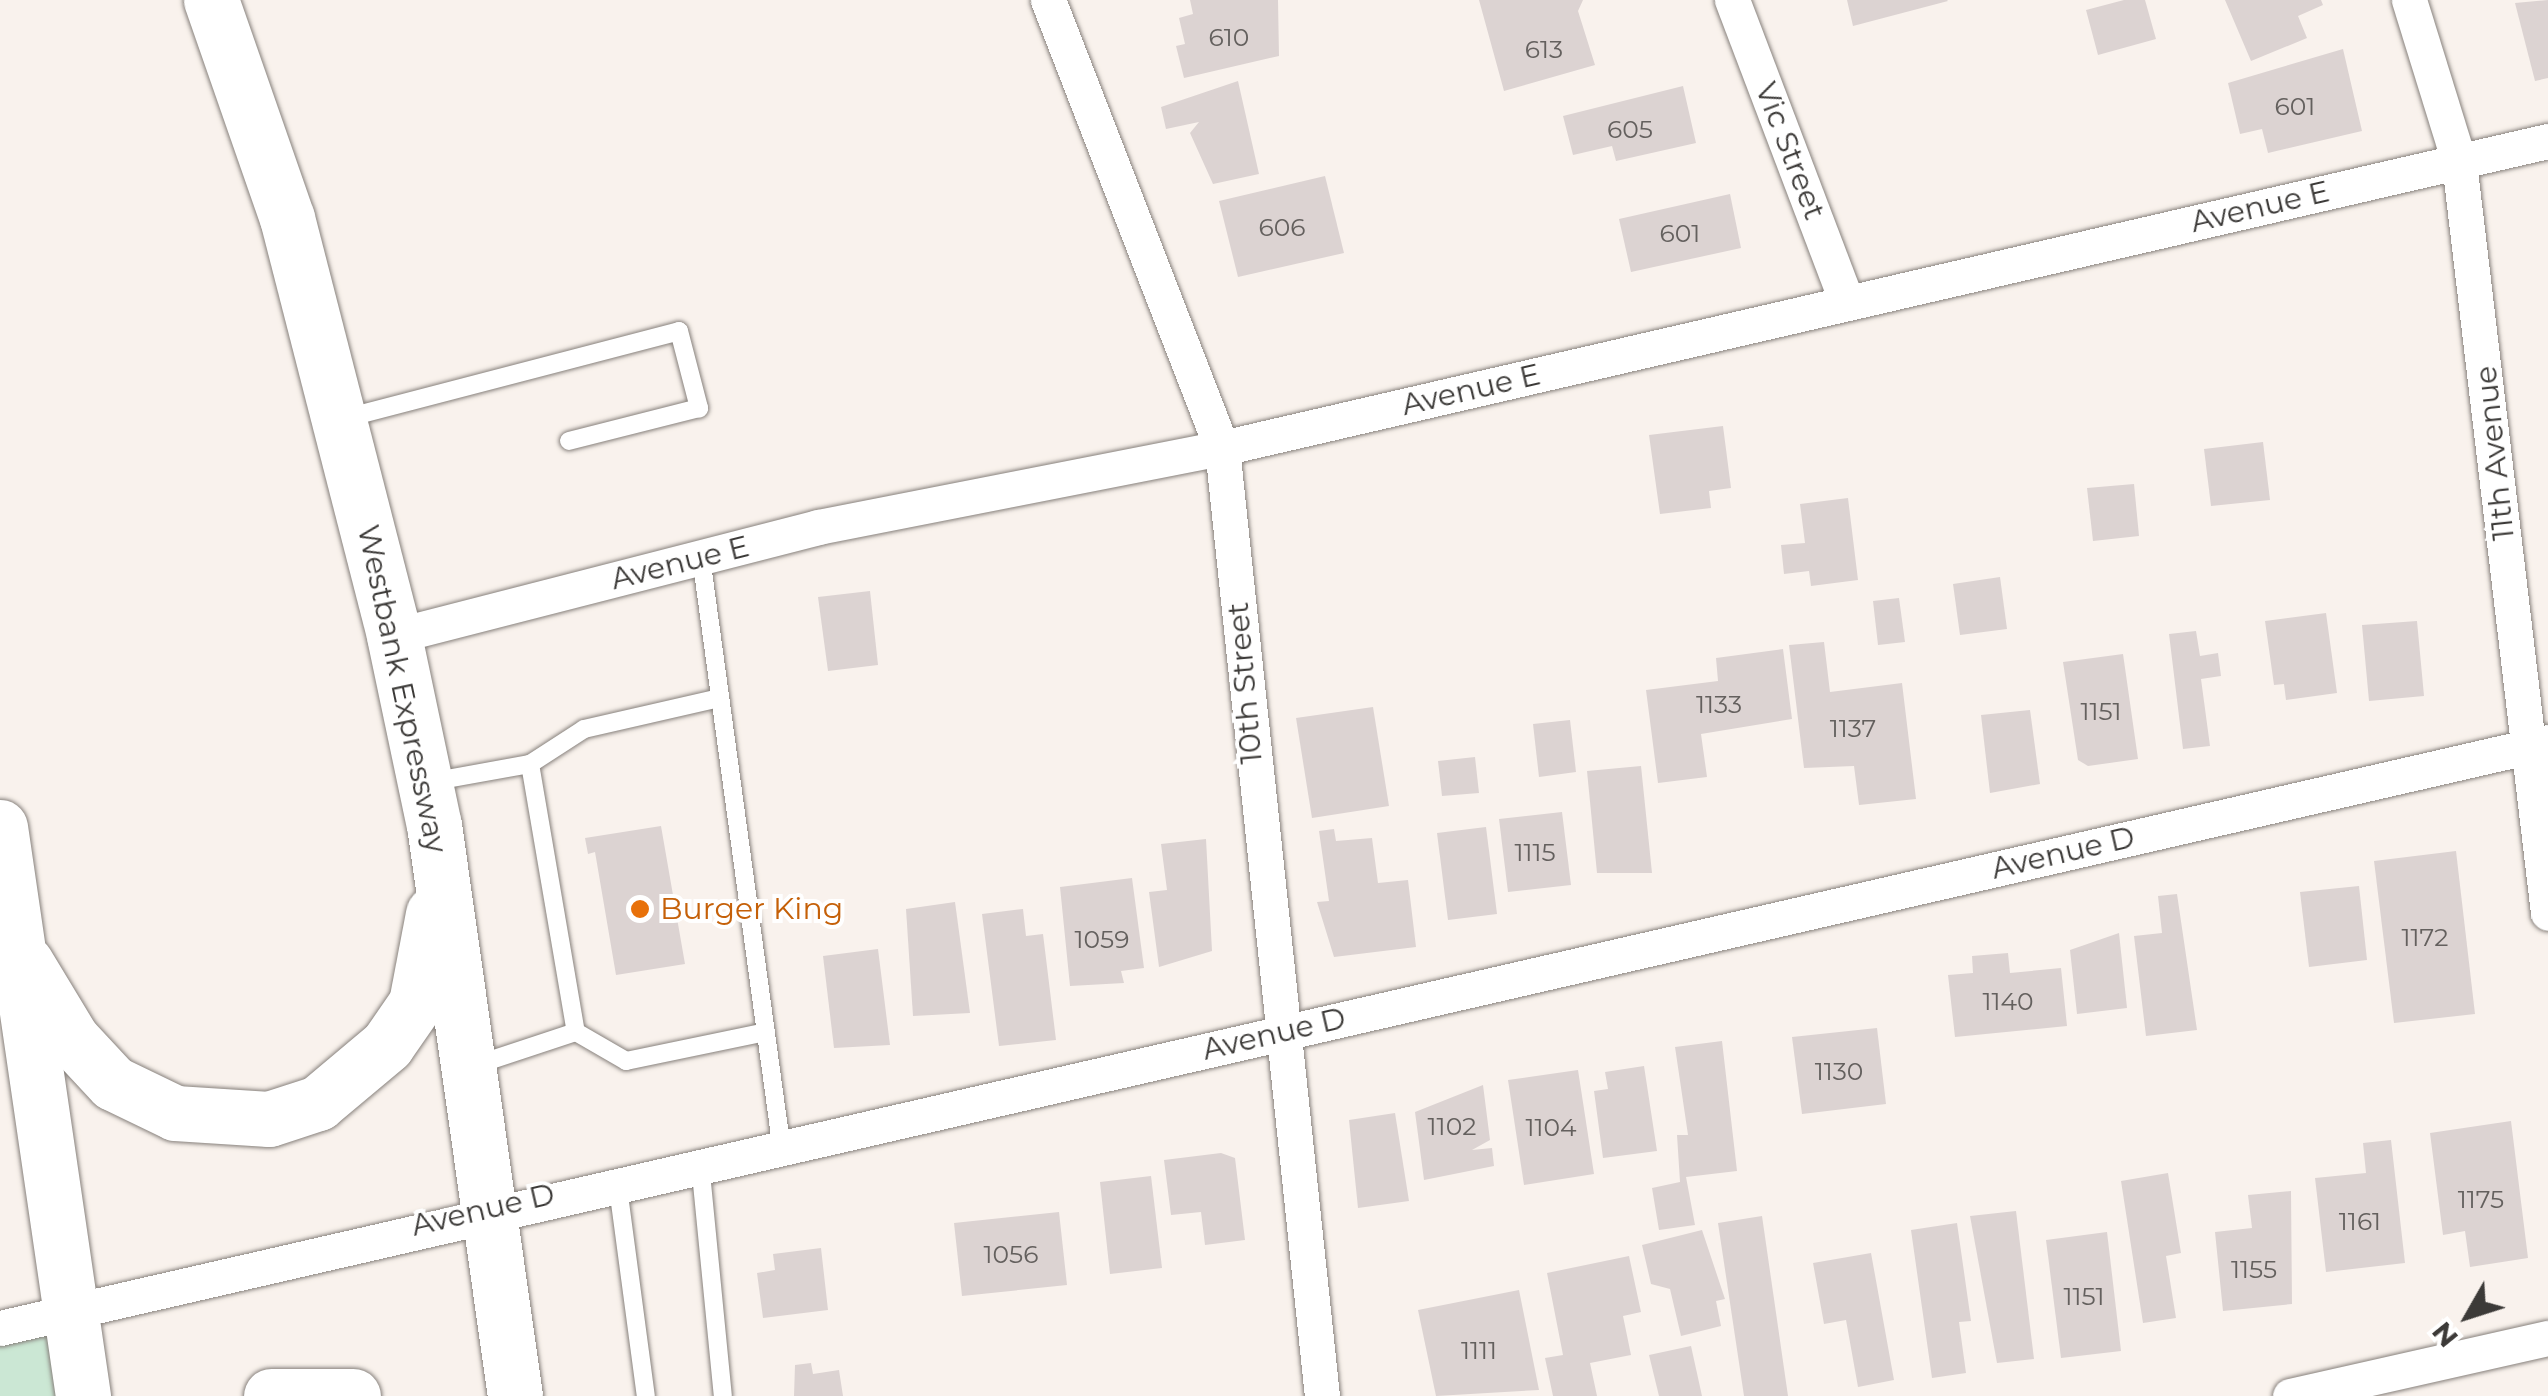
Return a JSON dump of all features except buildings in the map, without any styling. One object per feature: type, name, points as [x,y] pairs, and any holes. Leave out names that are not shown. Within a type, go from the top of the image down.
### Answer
[{"type":"highway","name":"Westbank Expressway","points":[[211,0],[286,218],[394,636],[430,804],[493,1207],[514,1396]]},
{"type":"highway","points":[[16,953],[72,1039],[114,1082],[175,1113],[269,1119],[318,1103],[387,1044],[416,1003],[433,941],[430,804]]},
{"type":"highway","points":[[0,827],[16,953],[76,1310],[82,1396]]},
{"type":"highway","points":[[271,1396],[352,1396]]},
{"type":"street","name":"10th Street","points":[[1048,0],[1222,448],[1278,1033],[1322,1396]]},
{"type":"street","name":"Vic Street","points":[[1732,0],[1847,302]]},
{"type":"street","name":"11th Avenue","points":[[2409,0],[2459,162],[2538,745],[2548,913]]},
{"type":"street","name":"Avenue E","points":[[394,636],[701,557],[1222,448],[2548,141]]},
{"type":"street","name":"Avenue D","points":[[0,1328],[493,1207],[1278,1033],[2538,745]]},
{"type":"street","points":[[2290,1396],[2548,1338]]},
{"type":"lane","points":[[341,419],[679,331],[699,408],[570,441]]},
{"type":"lane","points":[[701,557],[781,1143]]},
{"type":"lane","points":[[430,804],[530,764],[584,729],[719,698]]},
{"type":"lane","points":[[530,764],[576,1032]]},
{"type":"lane","points":[[471,1067],[576,1032],[626,1060],[766,1032]]},
{"type":"lane","points":[[700,1161],[723,1396]]},
{"type":"lane","points":[[617,1179],[646,1396]]},
{"type":"green space","points":[[76,1310],[84,1396],[0,1396],[0,1328]]},
{"type":"place","name":"Burger King","points":[[640,909]]}]
